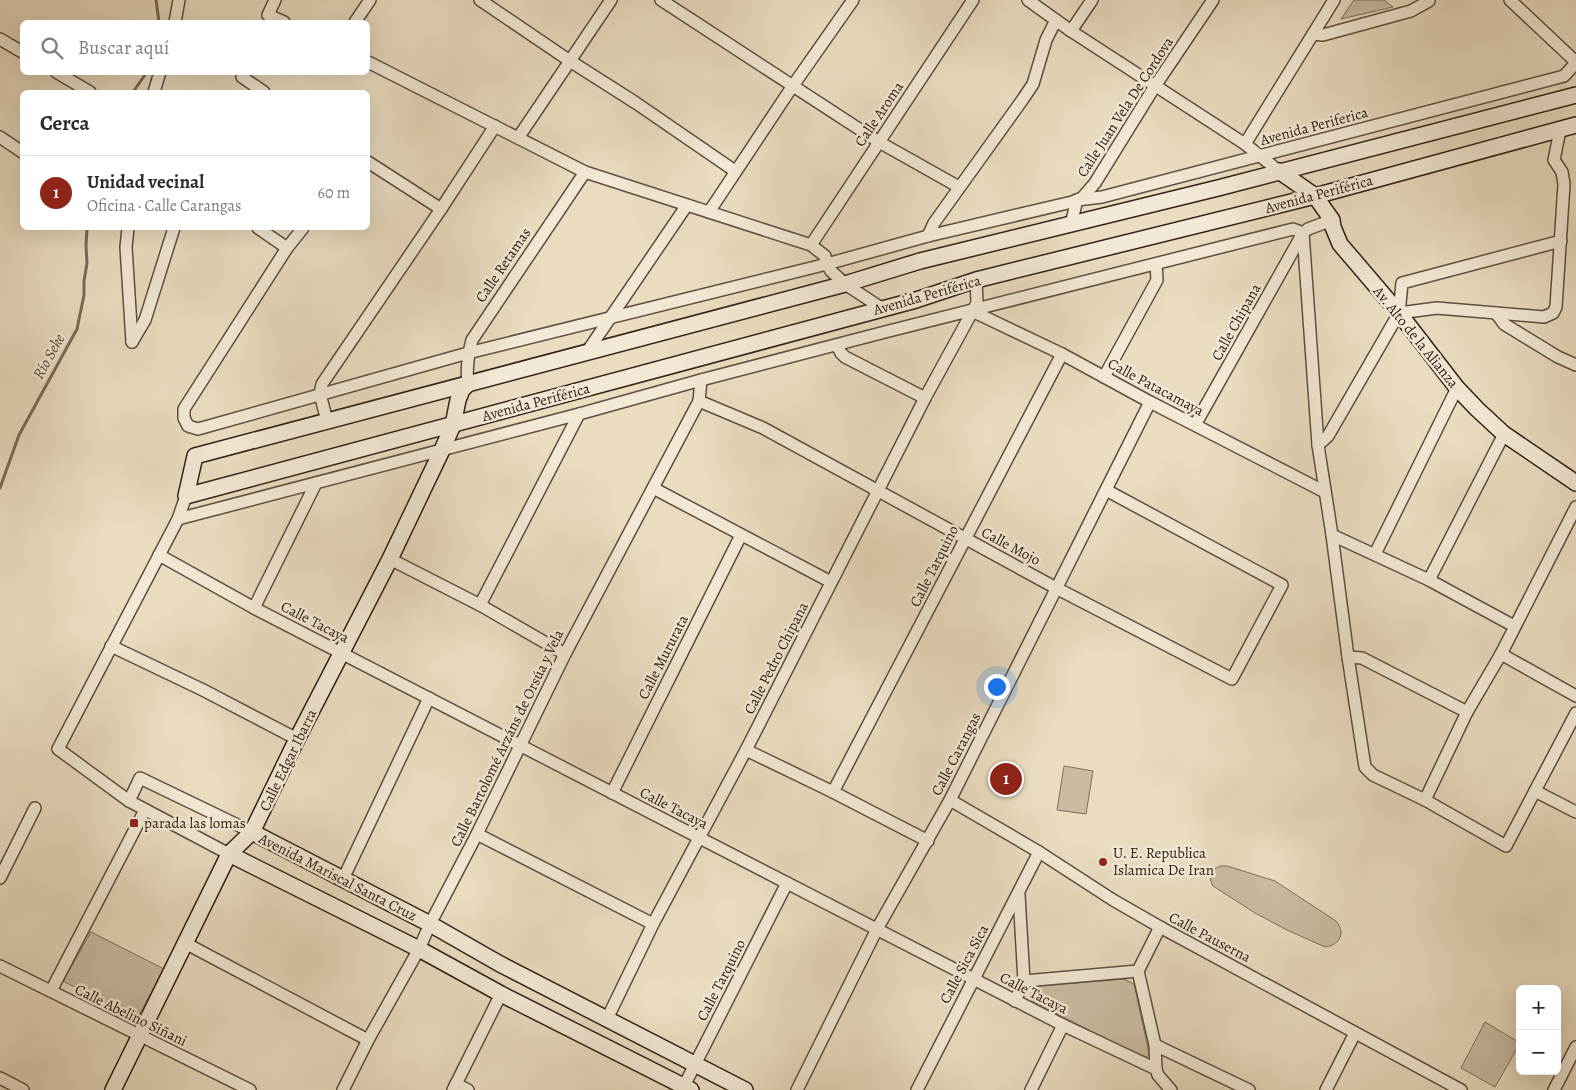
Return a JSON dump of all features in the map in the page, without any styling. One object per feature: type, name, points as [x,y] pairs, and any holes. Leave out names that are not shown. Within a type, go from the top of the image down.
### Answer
[{"type":"street","points":[[175,20],[179,0]]},
{"type":"street","points":[[276,0],[268,15],[279,20]]},
{"type":"street","points":[[356,20],[370,0]]},
{"type":"street","points":[[480,0],[736,170]]},
{"type":"street","points":[[518,138],[611,0]]},
{"type":"street","points":[[661,0],[878,142],[959,187]]},
{"type":"street","name":"Calle Aroma","points":[[811,245],[973,0]]},
{"type":"street","points":[[1028,0],[1071,31],[1246,144],[1279,172]]},
{"type":"street","points":[[1071,31],[1092,0]]},
{"type":"street","name":"Calle Juan Vela De Cordova","points":[[287,248],[184,409],[184,418],[188,426],[198,428],[468,353],[1077,200],[1089,191],[1095,183],[1155,86],[1213,0]]},
{"type":"street","points":[[1246,144],[1334,0]]},
{"type":"street","points":[[1313,34],[1324,35],[1411,11],[1427,0]]},
{"type":"street","points":[[1510,0],[1576,62]]},
{"type":"street","points":[[709,212],[849,1]]},
{"type":"street","points":[[928,236],[934,222],[1024,100],[1033,84],[1046,40],[1056,20]]},
{"type":"street","points":[[0,39],[20,51]]},
{"type":"street","name":"Avenida Periferica","points":[[1077,200],[1102,197],[1564,76],[1576,62]]},
{"type":"street","points":[[370,63],[585,172],[811,245],[825,256],[831,271],[845,284],[884,309]]},
{"type":"street","points":[[61,75],[87,90]]},
{"type":"street","points":[[155,90],[159,75]]},
{"type":"street","points":[[242,78],[261,90]]},
{"type":"street","name":"Avenida Periférica","points":[[845,284],[920,261],[1279,172],[1576,95]]},
{"type":"street","name":"Avenida Periférica","points":[[186,496],[884,309],[976,280],[1315,196],[1576,125]]},
{"type":"street","points":[[327,421],[320,394],[326,378],[495,126]]},
{"type":"street","points":[[1399,313],[1437,308],[1544,317],[1552,313],[1556,307],[1564,184],[1562,172],[1554,160],[1560,130]]},
{"type":"street","points":[[0,137],[20,151]]},
{"type":"street","points":[[370,163],[441,209]]},
{"type":"street","name":"Calle Retamas","points":[[468,384],[466,373],[468,353],[472,340],[585,172]]},
{"type":"street","name":"Av. Alto de la Alianza","points":[[1279,172],[1315,196],[1332,220],[1340,244],[1399,313],[1457,388],[1477,410],[1504,434],[1576,483]]},
{"type":"street","points":[[1071,224],[1077,200]]},
{"type":"street","points":[[587,352],[688,205]]},
{"type":"street","points":[[1303,233],[1308,229],[1332,220]]},
{"type":"street","points":[[178,519],[837,344],[1293,229],[1303,233]]},
{"type":"street","points":[[128,230],[126,247],[132,342],[145,320],[173,230]]},
{"type":"street","points":[[261,230],[287,248],[301,230]]},
{"type":"street","points":[[1303,233],[1318,445],[1365,767],[1373,776],[1425,800],[1506,846],[1576,713]]},
{"type":"street","name":"Calle Chipana","points":[[1195,425],[1303,233]]},
{"type":"street","points":[[1318,445],[1328,436],[1399,313],[1402,283],[1561,241]]},
{"type":"street","points":[[1104,377],[1157,280],[1156,264]]},
{"type":"street","name":"Calle Pedro Chipana","points":[[607,1019],[653,924],[746,750],[925,398],[977,303],[976,280]]},
{"type":"street","points":[[129,801],[58,749],[178,519],[186,496],[195,456],[845,284]]},
{"type":"street","name":"Calle Patacamaya","points":[[972,311],[1062,354],[1150,402],[1325,492]]},
{"type":"street","points":[[1496,313],[1504,324],[1558,357],[1576,365]]},
{"type":"street","points":[[837,344],[845,357],[925,398]]},
{"type":"street","name":"Calle Tarquino","points":[[833,792],[1062,354]]},
{"type":"street","points":[[699,401],[701,380]]},
{"type":"street","name":"Calle Edgar Ibarra","points":[[113,1090],[229,854],[252,832],[297,739],[390,559],[442,450],[453,425],[458,400],[462,390],[468,384]]},
{"type":"street","points":[[1375,554],[1457,388]]},
{"type":"street","name":"Calle Mojo","points":[[699,401],[763,428],[1056,588],[1232,679],[1282,584],[1106,490]]},
{"type":"street","name":"Calle Bartolomé Arzáns de Orsúa y Vela","points":[[343,1090],[368,1040],[419,949],[565,654],[699,401]]},
{"type":"street","name":"Calle Carangas","points":[[797,1090],[877,930],[950,800],[1150,402]]},
{"type":"street","points":[[480,605],[579,414]]},
{"type":"street","points":[[1429,580],[1504,434]]},
{"type":"street","points":[[254,608],[316,483]]},
{"type":"street","points":[[653,488],[831,582]]},
{"type":"street","points":[[1425,800],[1467,712],[1501,654],[1576,507]]},
{"type":"street","name":"Calle Mururata","points":[[612,793],[741,535]]},
{"type":"street","points":[[1332,535],[1429,580],[1514,626]]},
{"type":"street","name":"Calle Tacaya","points":[[160,555],[254,608],[877,930],[1063,1025],[1156,1069],[1158,1075],[1171,1090]]},
{"type":"street","points":[[390,559],[480,605],[565,654]]},
{"type":"street","points":[[111,646],[203,690],[297,739]]},
{"type":"street","points":[[1501,654],[1576,696]]},
{"type":"street","points":[[1348,657],[1362,658],[1467,712]]},
{"type":"street","points":[[343,879],[429,698]]},
{"type":"street","points":[[746,750],[928,841]]},
{"type":"street","name":"Avenida Mariscal Santa Cruz","points":[[685,1089],[501,994],[419,949],[229,854],[129,801],[140,778],[252,832],[343,879],[430,924],[500,964],[744,1090]]},
{"type":"street","points":[[1534,791],[1576,812]]},
{"type":"street","name":"Calle Pauserna","points":[[950,800],[1039,852],[1113,900],[1160,927],[1355,1033],[1440,1085],[1461,1090]]},
{"type":"street","points":[[0,878],[35,808]]},
{"type":"street","points":[[51,991],[145,810]]},
{"type":"street","points":[[477,834],[653,924]]},
{"type":"street","name":"Calle Sica Sica","points":[[917,1090],[1039,852]]},
{"type":"street","name":"Calle Tarquino","points":[[685,1089],[694,1065],[787,883]]},
{"type":"street","points":[[1015,1001],[1024,981],[1018,894]]},
{"type":"street","points":[[1156,1069],[1155,1045],[1138,971],[1160,927]]},
{"type":"street","points":[[185,943],[368,1040]]},
{"type":"street","name":"Calle Abelino Siñani","points":[[0,966],[140,1036],[234,1086],[250,1090]]},
{"type":"street","points":[[1024,981],[1138,971]]},
{"type":"street","points":[[468,1090],[455,1087],[501,994]]},
{"type":"street","points":[[1031,1090],[1063,1025]]},
{"type":"street","points":[[1326,1090],[1355,1033]]},
{"type":"street","points":[[1155,1045],[1249,1090]]},
{"type":"street","points":[[1554,1090],[1576,1047]]},
{"type":"street","points":[[0,1078],[23,1090]]},
{"type":"shaded area","points":[[1354,0],[1384,0],[1393,7],[1341,19]]},
{"type":"shaded area","points":[[1064,766],[1093,771],[1086,814],[1057,810]]},
{"type":"shaded area","points":[[1220,866],[1227,866],[1275,881],[1336,921],[1341,930],[1340,938],[1334,944],[1325,947],[1255,913],[1213,886],[1211,874]]},
{"type":"shaded area","points":[[91,932],[164,969],[137,1019],[63,981]]},
{"type":"shaded area","points":[[1124,979],[1134,984],[1149,1053],[1146,1057],[1141,1057],[1032,1001],[1032,992],[1034,988],[1039,986]]},
{"type":"shaded area","points":[[1485,1022],[1516,1041],[1516,1050],[1495,1087],[1461,1068]]},
{"type":"waterway","name":"Río Seke","points":[[156,0],[159,20]]},
{"type":"waterway","name":"Río Seke","points":[[134,90],[145,75]]},
{"type":"waterway","name":"Río Seke","points":[[0,488],[19,435],[77,329],[84,295],[87,263],[87,230]]},
{"type":"place","name":"Unidad vecinal","points":[[1006,779]]},
{"type":"place","name":"parada las lomas","points":[[134,823]]},
{"type":"place","name":"U. E. Republica Islamica De Iran","points":[[1103,862]]}]
